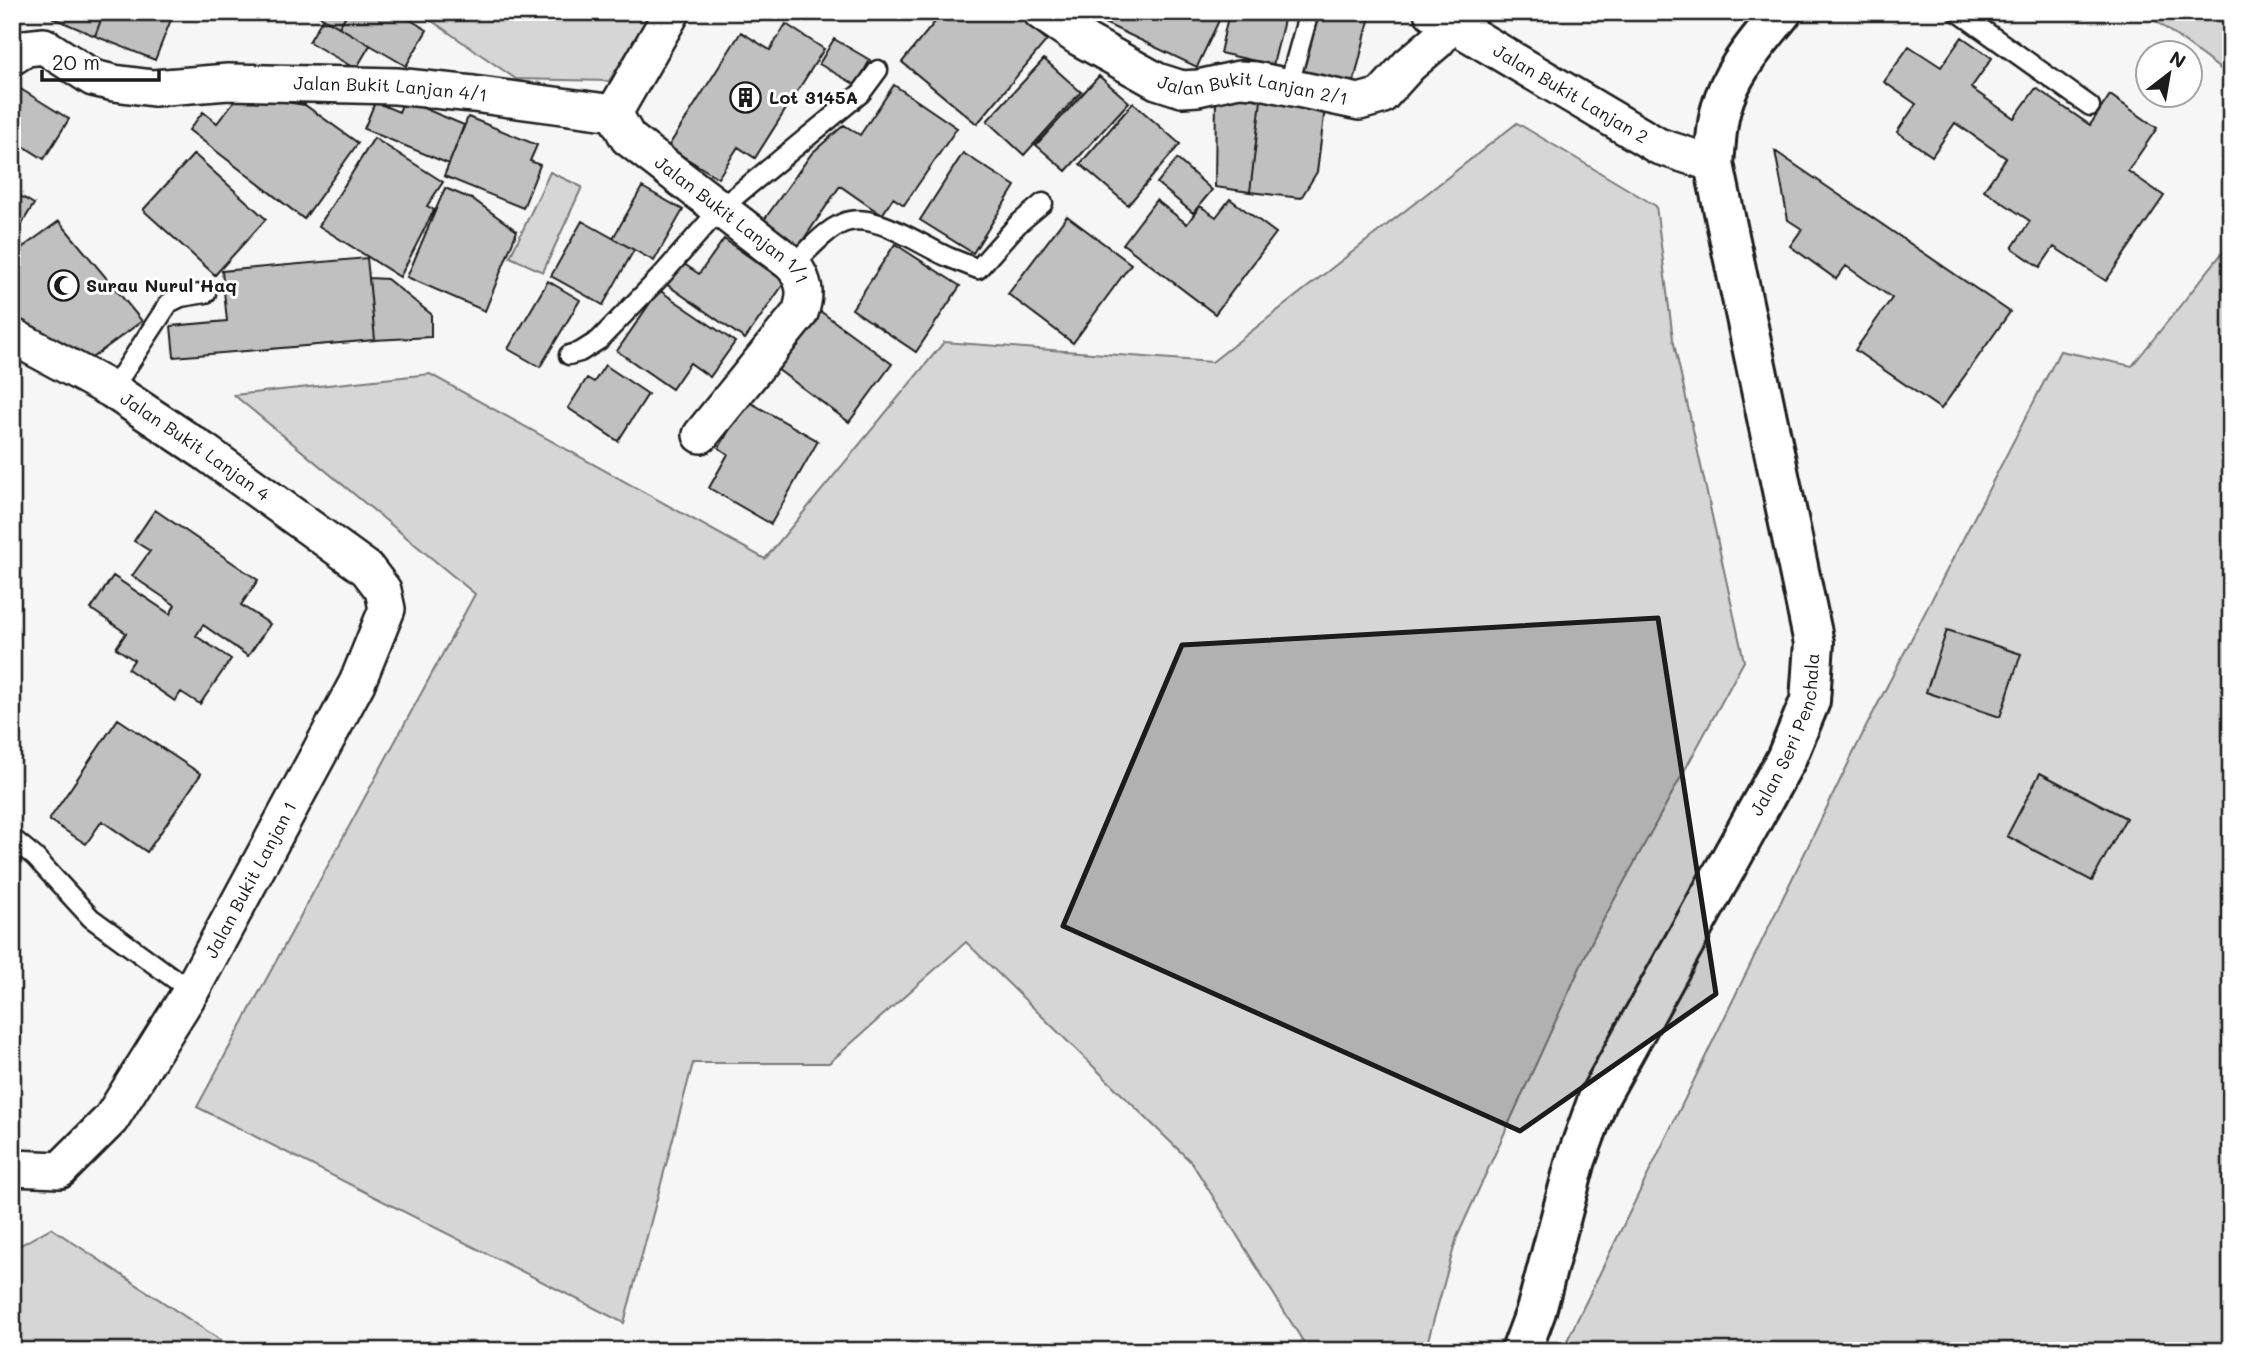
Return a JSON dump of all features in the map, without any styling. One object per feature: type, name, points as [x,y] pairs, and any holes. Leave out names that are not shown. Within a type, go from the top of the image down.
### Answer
[{"type":"street","points":[[614,113],[672,12]]},
{"type":"street","name":"Jalan Bukit Lanjan 2/1","points":[[1041,12],[1078,37],[1157,81],[1182,89],[1239,79],[1256,80],[1359,102],[1381,96],[1409,65],[1437,41],[1442,18]]},
{"type":"street","name":"Jalan Seri Penchala","points":[[1521,1351],[1536,1311],[1576,1160],[1598,1099],[1786,759],[1811,701],[1814,643],[1714,164],[1720,112],[1727,92],[1736,73],[1782,12]]},
{"type":"street","name":"Jalan Bukit Lanjan 2","points":[[1442,18],[1658,146],[1714,164]]},
{"type":"street","name":"Jalan Bukit Lanjan 4/1","points":[[12,57],[26,48],[44,46],[93,78],[153,88],[228,82],[396,86],[614,113]]},
{"type":"street","name":"Jalan Bukit Lanjan 1/1","points":[[614,113],[628,138],[793,265],[802,277],[806,291],[800,313],[701,435]]},
{"type":"street","name":"Jalan Bukit Lanjan 4","points":[[12,336],[112,390],[205,452],[368,569]]},
{"type":"street","name":"Jalan Bukit Lanjan 1","points":[[12,1168],[60,1170],[111,1119],[191,990],[357,683],[387,609],[383,590],[368,569]]},
{"type":"lane","points":[[1288,88],[1309,12]]},
{"type":"lane","points":[[1958,12],[2090,106]]},
{"type":"lane","points":[[569,355],[580,352],[599,340],[662,275],[720,209],[861,93],[878,70]]},
{"type":"lane","points":[[793,265],[841,223],[857,219],[903,233],[946,256],[978,269],[1018,224],[1043,203]]},
{"type":"lane","points":[[112,390],[169,303],[181,297],[206,293]]},
{"type":"lane","points":[[12,838],[35,857],[92,918],[191,990]]},
{"type":"highlighted area","points":[[1658,618],[1716,994],[1520,1131],[1063,926],[1182,645]]},
{"type":"shaded area","points":[[419,12],[652,12],[609,81],[516,79]]},
{"type":"shaded area","points":[[2144,12],[2231,12],[2231,77],[2204,57],[2204,38],[2179,38]]},
{"type":"shaded area","points":[[1517,123],[1656,206],[1673,339],[1744,661],[1593,939],[1457,1237],[1425,1351],[1309,1351],[1192,1163],[966,942],[829,1063],[693,1063],[624,1323],[197,1107],[475,594],[234,395],[430,374],[765,559],[944,342],[1212,362]]},
{"type":"shaded area","points":[[550,172],[582,187],[543,272],[510,257]]},
{"type":"shaded area","points":[[2231,242],[2231,1351],[1562,1351],[1868,723],[2060,351],[2132,366]]},
{"type":"shaded area","points":[[51,1228],[237,1351],[12,1351],[12,1250]]},
{"type":"building","points":[[55,12],[104,12],[95,36],[53,18]]},
{"type":"building","points":[[104,12],[174,12],[155,60],[95,36]]},
{"type":"building","points":[[313,12],[348,12],[339,27]]},
{"type":"building","points":[[348,12],[397,12],[427,30],[406,66],[339,27]]},
{"type":"building","points":[[943,12],[1013,12],[1047,40],[977,124],[902,62]]},
{"type":"building","points":[[1100,12],[1223,12],[1197,67],[1096,19]]},
{"type":"building","points":[[1229,12],[1286,12],[1273,65],[1220,53]]},
{"type":"building","points":[[1311,12],[1371,12],[1353,86],[1296,71]]},
{"type":"building","points":[[323,18],[370,45],[356,69],[309,42]]},
{"type":"building","name":"Lot 3145A","points":[[786,24],[824,49],[755,158],[738,147],[718,178],[668,147],[741,32],[770,50]]},
{"type":"building","points":[[1962,37],[1992,58],[1971,88],[2014,118],[2036,88],[2090,125],[2110,95],[2157,128],[2128,171],[2164,196],[2106,281],[2054,247],[2040,267],[2012,248],[2030,221],[1984,190],[2006,158],[1955,123],[1932,156],[1897,132],[1916,104],[1884,82],[1909,46],[1941,67]]},
{"type":"building","points":[[834,39],[870,60],[856,85],[819,64]]},
{"type":"building","points":[[1044,59],[1081,92],[1024,155],[987,121]]},
{"type":"building","points":[[1099,76],[1129,102],[1066,171],[1036,145]]},
{"type":"building","points":[[894,85],[957,128],[904,205],[893,198],[882,215],[840,186],[799,246],[764,220],[812,153],[844,125],[860,135]]},
{"type":"building","points":[[19,88],[69,119],[44,159],[12,139],[12,99]]},
{"type":"building","points":[[1216,94],[1261,100],[1250,192],[1215,187]]},
{"type":"building","points":[[239,95],[305,105],[358,143],[304,219],[189,130],[203,112],[217,123]]},
{"type":"building","points":[[404,100],[464,125],[449,164],[364,129],[375,102],[399,112]]},
{"type":"building","points":[[1261,100],[1325,108],[1317,172],[1301,198],[1250,192]]},
{"type":"building","points":[[1133,103],[1180,144],[1128,205],[1080,164]]},
{"type":"building","points":[[468,117],[537,145],[530,161],[540,165],[523,208],[444,176]]},
{"type":"building","points":[[374,138],[443,182],[427,206],[434,210],[400,277],[319,226]]},
{"type":"building","points":[[1775,151],[2010,312],[1941,409],[1855,350],[1892,298],[1846,266],[1836,279],[1790,246],[1802,229],[1788,220]]},
{"type":"building","points":[[963,153],[1015,186],[973,253],[920,220]]},
{"type":"building","points":[[194,154],[266,219],[215,275],[143,210]]},
{"type":"building","points":[[1177,159],[1212,190],[1193,213],[1157,183]]},
{"type":"building","points":[[642,187],[683,210],[654,261],[613,238]]},
{"type":"building","points":[[445,188],[474,200],[517,231],[485,311],[407,277]]},
{"type":"building","points":[[12,191],[34,204],[12,239]]},
{"type":"building","points":[[1230,199],[1276,233],[1215,314],[1123,244],[1156,200],[1187,224],[1200,206],[1216,217]]},
{"type":"building","points":[[1067,216],[1131,264],[1073,343],[1008,294]]},
{"type":"building","name":"Surau Nurul Haq","points":[[59,221],[142,321],[89,360],[25,330],[12,317],[12,255]]},
{"type":"building","points":[[582,221],[634,250],[603,305],[551,276]]},
{"type":"building","points":[[724,239],[785,282],[745,339],[666,284],[681,262],[699,274]]},
{"type":"building","points":[[895,244],[960,286],[916,352],[852,309]]},
{"type":"building","points":[[367,258],[375,340],[174,357],[171,326],[227,321],[222,271]]},
{"type":"building","points":[[369,278],[387,279],[431,314],[431,337],[375,340]]},
{"type":"building","points":[[548,281],[580,300],[540,367],[508,349]]},
{"type":"building","points":[[659,290],[735,342],[710,377],[690,363],[672,389],[617,351]]},
{"type":"building","points":[[820,311],[892,364],[849,422],[777,369]]},
{"type":"building","points":[[605,365],[648,394],[618,441],[568,408],[587,378],[594,382]]},
{"type":"building","points":[[746,400],[818,441],[771,524],[709,488],[728,454],[719,448]]},
{"type":"building","points":[[155,510],[258,580],[241,605],[270,624],[248,656],[203,625],[196,636],[231,659],[200,704],[181,692],[175,701],[128,669],[134,660],[116,648],[126,633],[91,609],[113,576],[170,614],[175,605],[132,576],[150,551],[134,541]]},
{"type":"building","points":[[1947,630],[2021,654],[2000,717],[1926,692]]},
{"type":"building","points":[[118,719],[201,774],[147,852],[102,821],[86,844],[49,820]]},
{"type":"building","points":[[2040,773],[2126,818],[2092,881],[2007,836]]},
{"type":"place","name":"Lot 3145A","points":[[746,98]]},
{"type":"place","name":"Surau Nurul Haq","points":[[63,286]]}]
